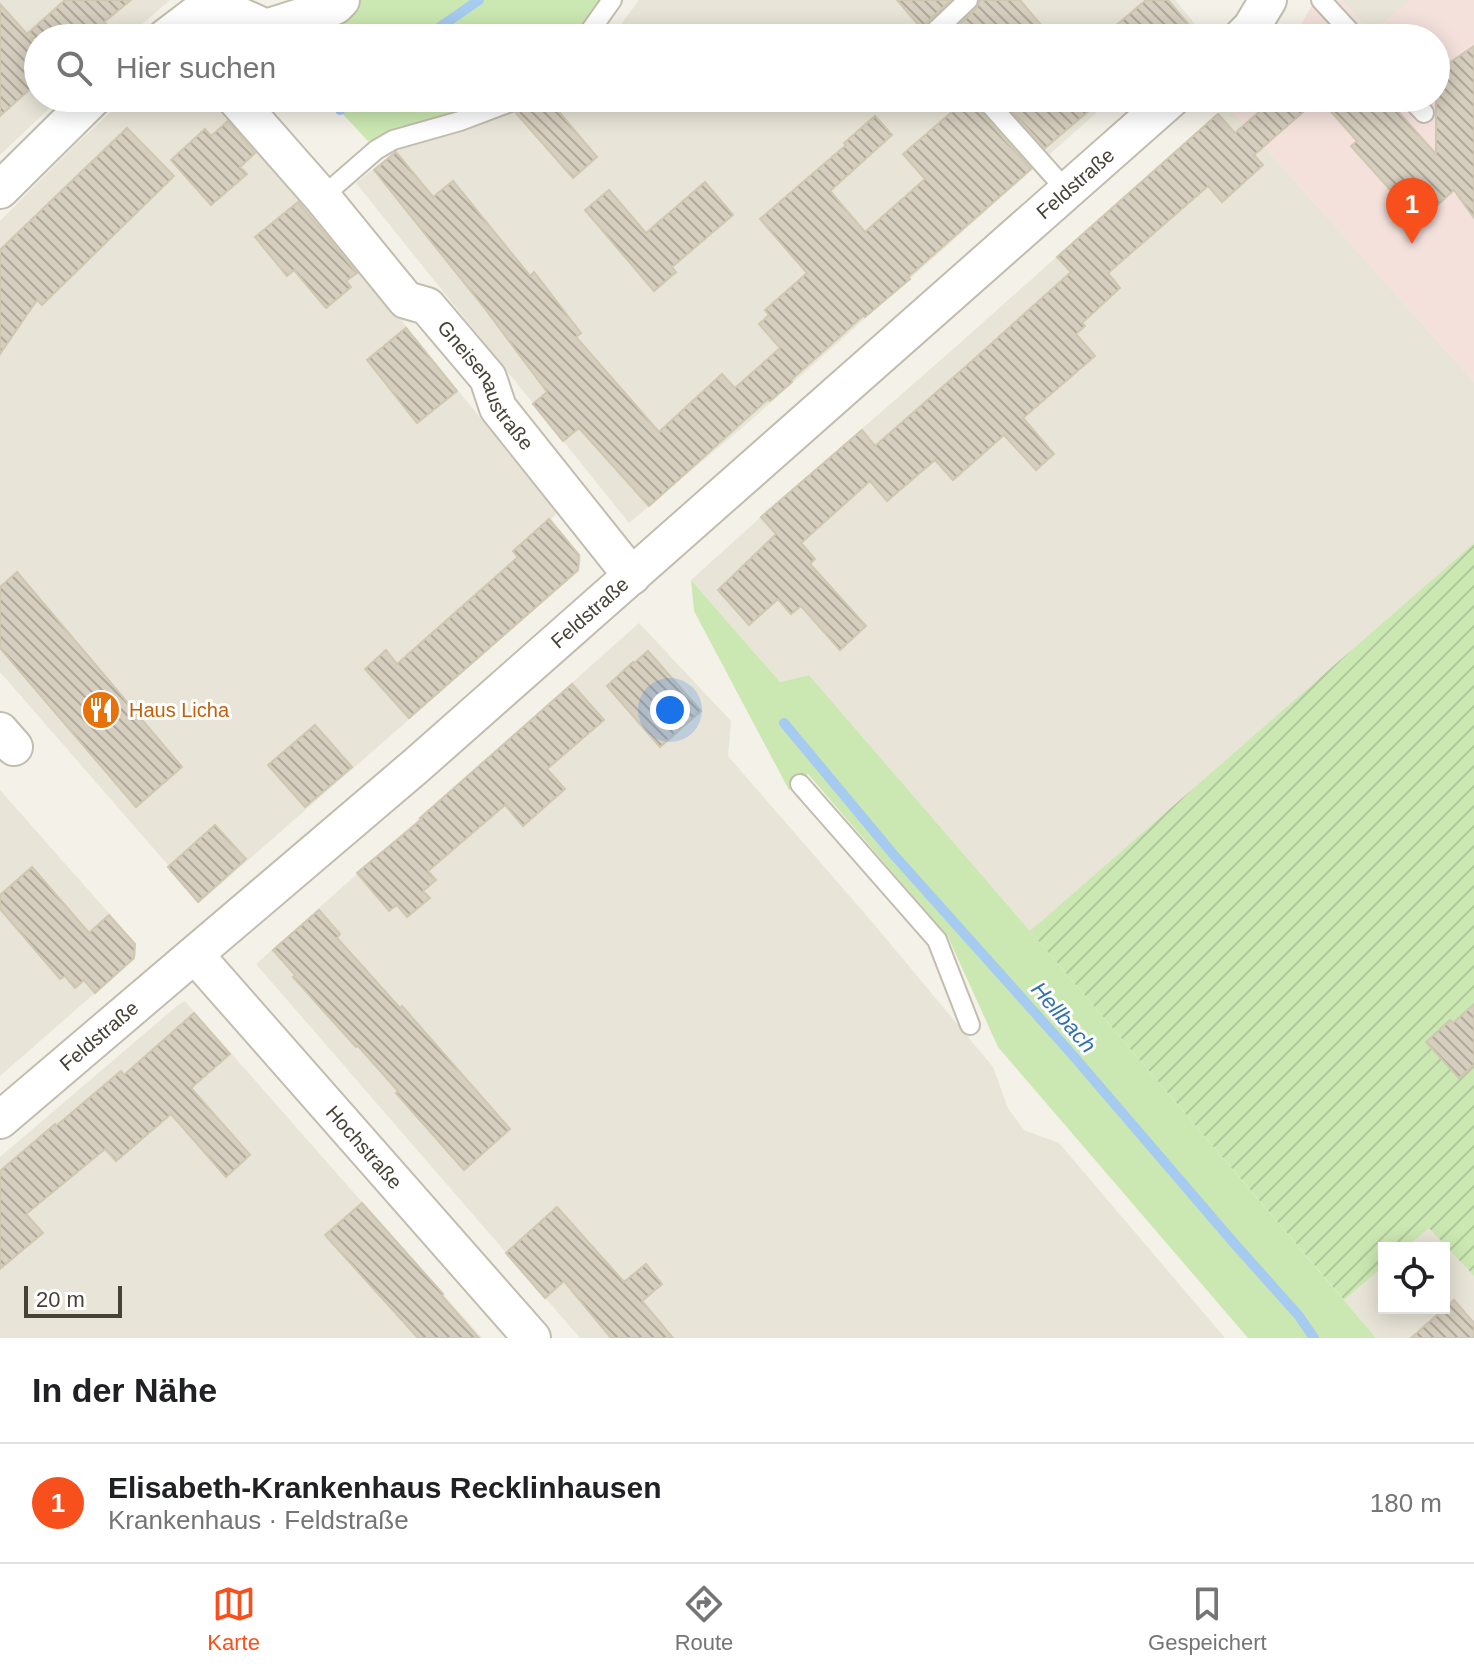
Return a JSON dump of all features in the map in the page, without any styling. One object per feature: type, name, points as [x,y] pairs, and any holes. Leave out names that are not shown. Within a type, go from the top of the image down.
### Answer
[{"type":"street","points":[[286,24],[335,6],[341,0]]},
{"type":"street","points":[[1253,24],[1268,0]]},
{"type":"street","points":[[182,24],[211,1],[248,24]]},
{"type":"street","points":[[0,190],[79,112]]},
{"type":"street","name":"Gneisenaustraße","points":[[247,112],[406,300],[427,306],[488,378],[498,408],[632,576]]},
{"type":"street","name":"Feldstraße","points":[[0,1120],[429,755],[1156,112]]},
{"type":"street","name":"Hochstraße","points":[[195,955],[532,1338]]},
{"type":"lane","points":[[595,24],[612,0]]},
{"type":"lane","points":[[943,24],[968,0]]},
{"type":"lane","points":[[1321,0],[1343,24]]},
{"type":"lane","points":[[322,197],[376,150],[393,140],[484,112]]},
{"type":"lane","points":[[996,112],[1067,191]]},
{"type":"lane","points":[[800,784],[937,940],[970,1025]]},
{"type":"shaded area","points":[[0,0],[170,0],[142,24],[24,24],[24,112],[45,112],[0,155]]},
{"type":"shaded area","points":[[639,0],[1175,0],[1195,24],[621,24]]},
{"type":"shaded area","points":[[1315,0],[1342,0],[1362,24],[1301,24]]},
{"type":"shaded area","points":[[1342,0],[1411,0],[1383,24],[1362,24]]},
{"type":"shaded area","points":[[1411,0],[1474,0],[1474,382],[1233,112],[1450,112],[1450,24],[1383,24]]},
{"type":"shaded area","points":[[111,112],[226,112],[368,279],[557,513],[551,519],[581,556],[579,571],[199,903],[0,672],[0,221]]},
{"type":"shaded area","points":[[511,112],[1097,112],[750,421],[629,523],[356,183],[397,150]]},
{"type":"shaded area","points":[[1219,112],[1233,112],[1474,382],[1474,543],[1030,931],[809,675],[780,682],[691,580]]},
{"type":"shaded area","points":[[639,623],[731,721],[728,756],[993,1067],[1008,1108],[1024,1130],[1059,1143],[1225,1338],[580,1338],[256,964]]},
{"type":"shaded area","points":[[0,790],[136,944],[135,958],[0,1076]]},
{"type":"shaded area","points":[[185,1001],[482,1338],[0,1338],[0,1157]]},
{"type":"shaded area","points":[[1429,1227],[1443,1242],[1412,1242]]},
{"type":"shaded area","points":[[1450,1250],[1474,1276],[1474,1338],[1376,1338],[1344,1300],[1378,1271],[1378,1314],[1450,1314]]},
{"type":"green space","points":[[360,0],[606,0],[588,24],[334,24]]},
{"type":"green space","points":[[341,112],[464,112],[368,141]]},
{"type":"green space","points":[[1474,543],[1474,1276],[1450,1250],[1450,1242],[1442,1242],[1429,1228],[1412,1242],[1378,1242],[1378,1271],[1344,1300],[1030,931]]},
{"type":"green space","points":[[691,580],[780,682],[809,675],[1376,1338],[1248,1338],[998,1047],[948,937],[808,774],[789,790],[694,611]]},
{"type":"building","points":[[65,0],[131,0],[104,22],[106,24],[38,24]]},
{"type":"building","points":[[897,0],[951,0],[925,24],[918,24]]},
{"type":"building","points":[[980,0],[1020,0],[1040,24],[960,24],[976,9]]},
{"type":"building","points":[[1146,0],[1168,0],[1188,24],[1118,24]]},
{"type":"building","points":[[0,4],[24,31],[24,95],[0,116]]},
{"type":"building","points":[[1474,46],[1474,218],[1454,190],[1419,222],[1351,146],[1357,141],[1331,112],[1398,112],[1436,154],[1436,112],[1450,112],[1450,62]]},
{"type":"building","points":[[559,112],[597,157],[573,178],[516,113]]},
{"type":"building","points":[[952,112],[980,112],[1031,169],[908,277],[910,279],[864,315],[649,506],[579,428],[563,441],[533,404],[547,392],[374,170],[396,152],[433,197],[453,181],[530,276],[534,272],[581,333],[576,337],[659,432],[722,374],[735,388],[780,348],[759,324],[769,315],[765,310],[807,273],[760,219],[875,116],[892,135],[830,191],[865,232],[925,179],[903,154]]},
{"type":"building","points":[[1013,112],[1087,112],[1045,148]]},
{"type":"building","points":[[1259,112],[1303,112],[1254,155],[1263,165],[1222,202],[1208,186],[1108,273],[1120,288],[1082,323],[1085,326],[1076,334],[1095,356],[1023,418],[1054,454],[1036,470],[1004,435],[953,480],[935,460],[887,501],[870,481],[801,543],[815,559],[810,564],[866,626],[840,650],[801,606],[791,614],[778,599],[749,625],[718,590],[776,534],[761,517],[862,430],[875,446],[972,361],[1071,272],[1057,257],[1218,114],[1235,133]]},
{"type":"building","points":[[228,121],[255,153],[240,167],[247,174],[211,205],[171,160],[205,129],[211,136]]},
{"type":"building","points":[[127,128],[174,176],[42,305],[37,300],[0,354],[0,250]]},
{"type":"building","points":[[705,182],[733,215],[672,267],[676,272],[654,291],[585,210],[609,190],[646,233]]},
{"type":"building","points":[[298,202],[357,273],[346,281],[351,287],[326,308],[294,270],[287,276],[255,237]]},
{"type":"building","points":[[406,328],[457,391],[417,423],[367,360]]},
{"type":"building","points":[[549,519],[579,555],[578,570],[409,718],[365,669],[386,650],[397,664],[518,557],[513,551]]},
{"type":"building","points":[[17,572],[182,767],[136,807],[0,648],[0,587]]},
{"type":"building","points":[[648,651],[701,711],[660,747],[607,686]]},
{"type":"building","points":[[572,684],[604,720],[547,769],[565,789],[523,826],[505,805],[428,871],[436,880],[423,891],[430,898],[407,917],[397,905],[389,911],[357,873]]},
{"type":"building","points":[[315,725],[352,767],[305,807],[268,765]]},
{"type":"building","points":[[215,825],[246,859],[198,902],[168,867]]},
{"type":"building","points":[[32,867],[89,933],[109,915],[135,944],[134,958],[95,993],[84,980],[75,988],[65,976],[60,979],[0,909],[0,895]]},
{"type":"building","points":[[319,910],[340,934],[337,938],[400,1008],[402,1006],[510,1129],[464,1170],[396,1093],[398,1091],[293,977],[295,975],[273,950]]},
{"type":"building","points":[[1474,1004],[1474,1065],[1459,1078],[1426,1042]]},
{"type":"building","points":[[194,1013],[230,1054],[191,1088],[250,1155],[226,1177],[171,1114],[116,1161],[105,1149],[26,1214],[43,1233],[0,1269],[0,1171],[121,1071],[124,1075]]},
{"type":"building","points":[[362,1203],[479,1338],[418,1338],[325,1235]]},
{"type":"building","points":[[557,1207],[624,1282],[646,1264],[662,1284],[642,1301],[673,1338],[611,1338],[564,1281],[545,1298],[506,1253]]},
{"type":"building","points":[[1454,1300],[1474,1323],[1474,1338],[1411,1338],[1438,1314],[1450,1314],[1450,1304]]},
{"type":"waterway","name":"Hellbach","points":[[444,24],[479,0]]},
{"type":"waterway","name":"Hellbach","points":[[784,723],[893,854],[1299,1316],[1314,1338]]},
{"type":"place","name":"Elisabeth-Krankenhaus Recklinhausen","points":[[1412,244]]},
{"type":"place","name":"Haus Licha","points":[[101,710]]}]
